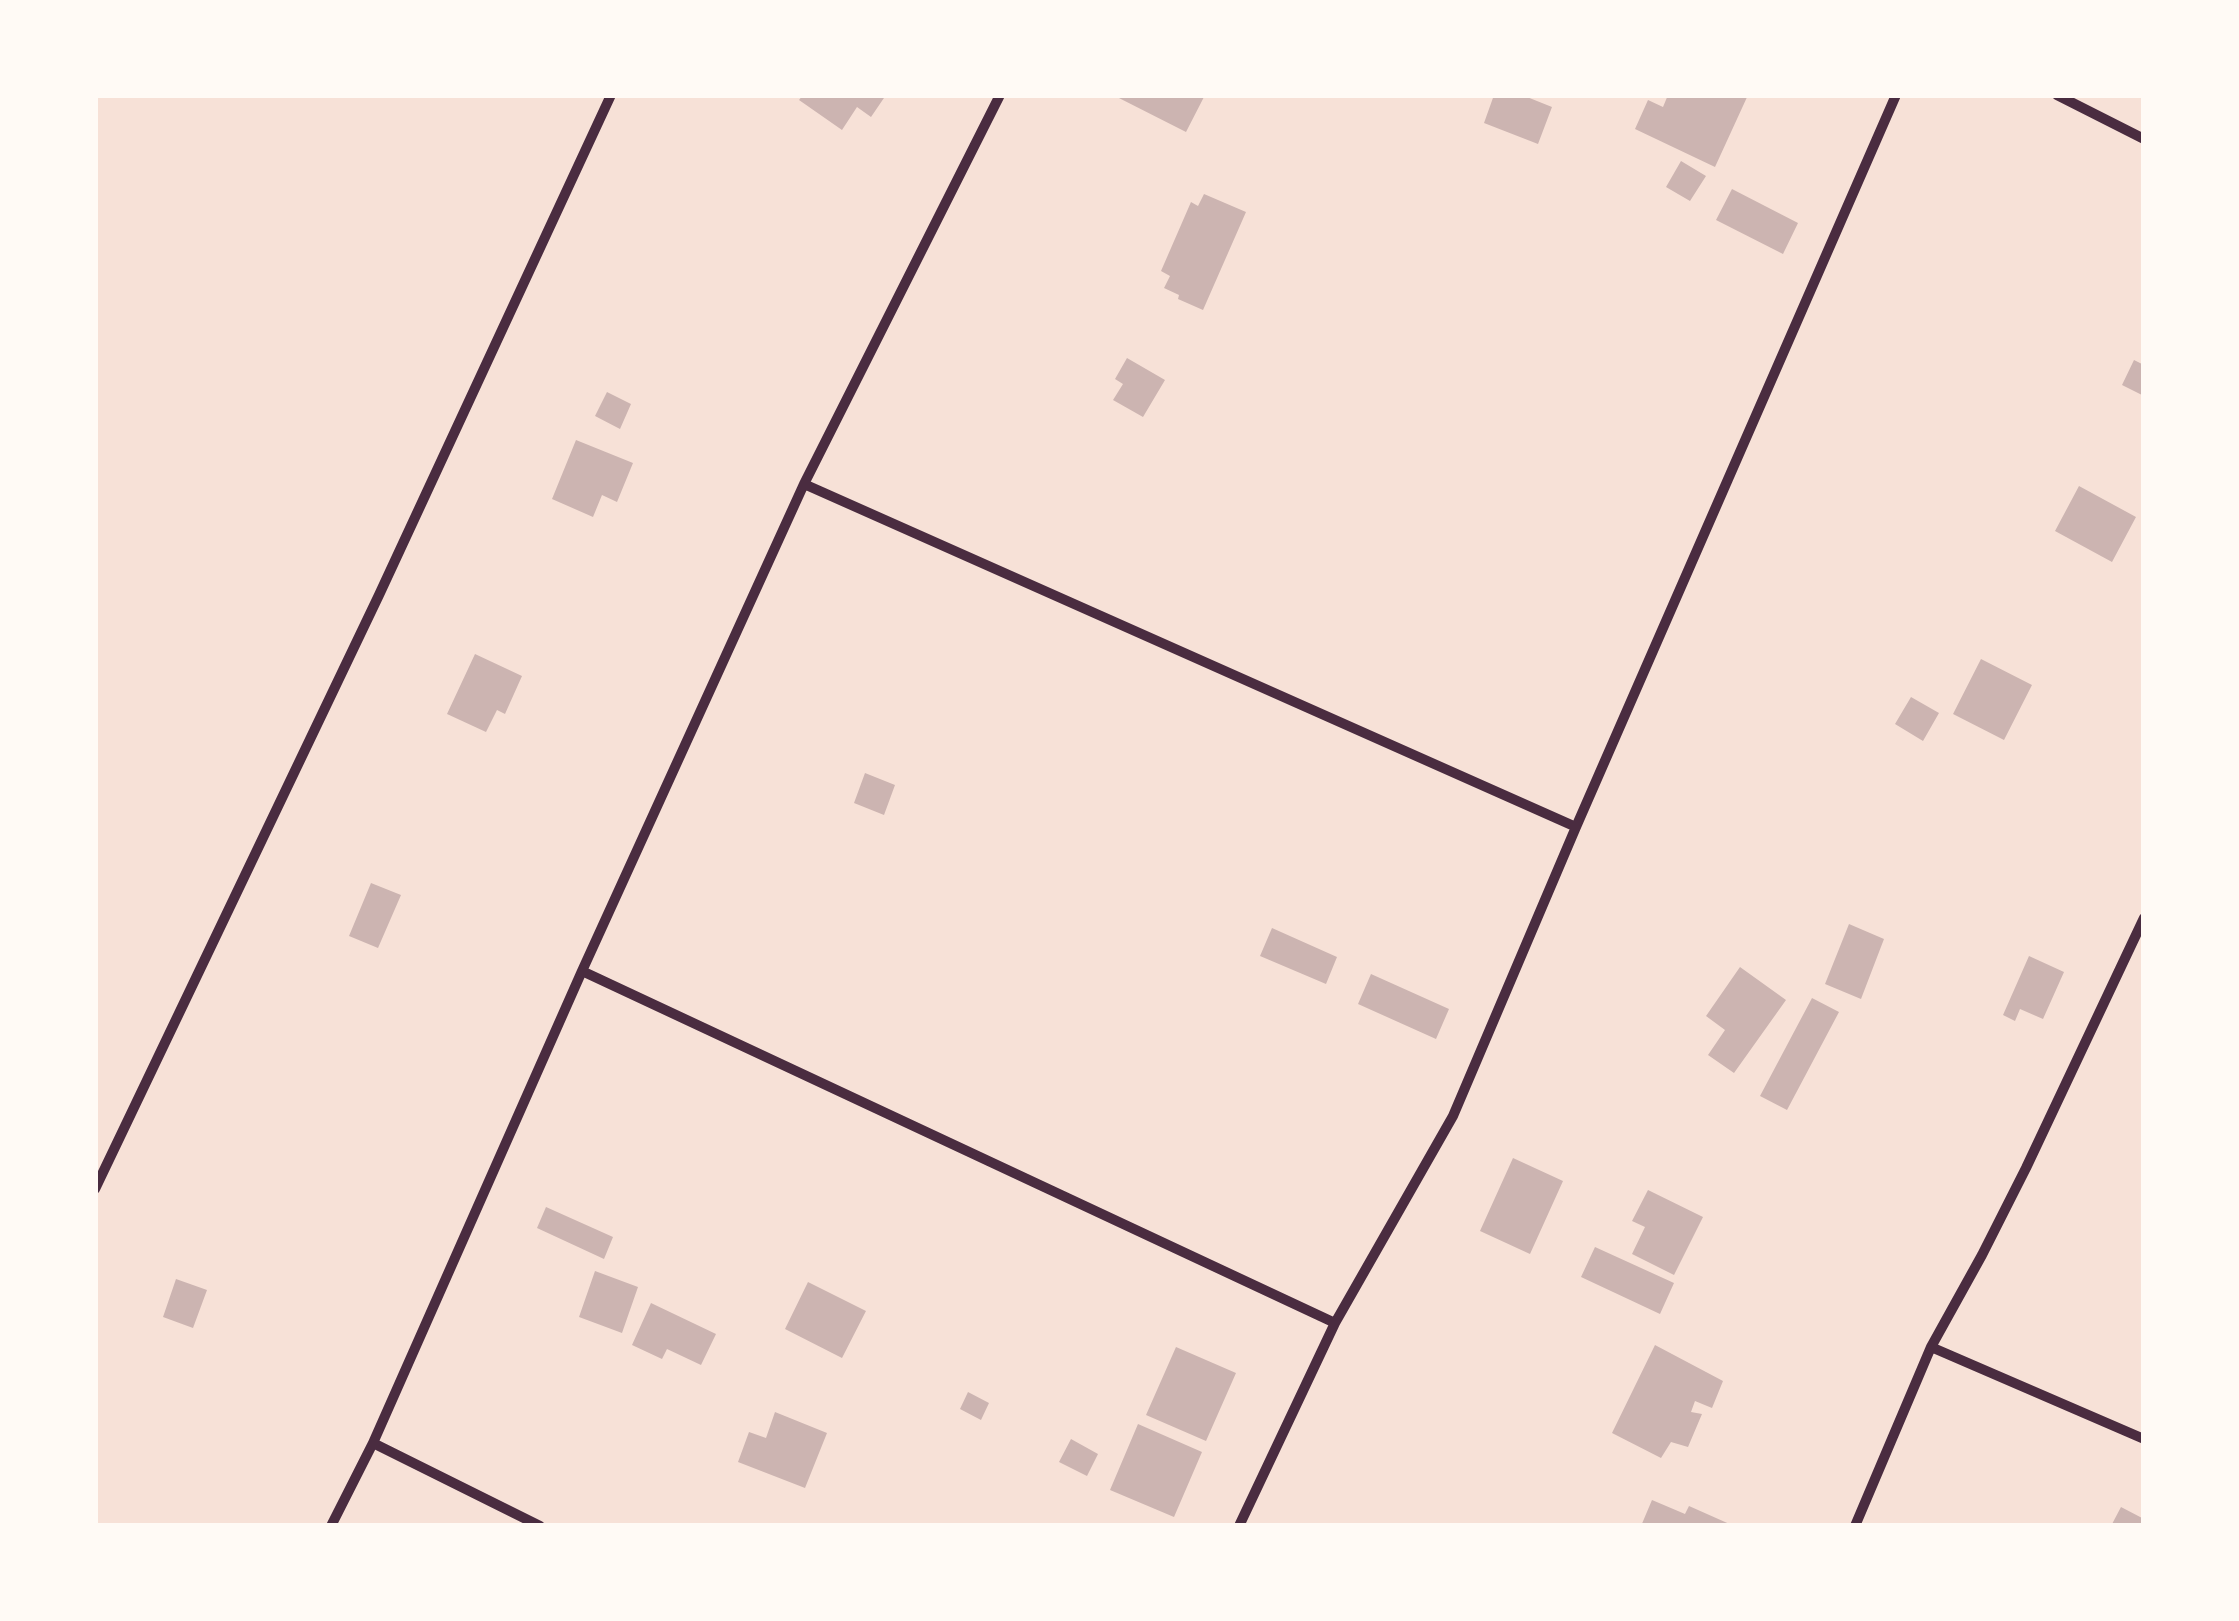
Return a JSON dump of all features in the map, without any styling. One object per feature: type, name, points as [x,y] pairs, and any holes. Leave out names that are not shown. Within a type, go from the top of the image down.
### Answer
[{"type":"street","points":[[95,1189],[387,577],[611,95]]},
{"type":"street","points":[[331,1526],[373,1442],[804,484],[1000,95]]},
{"type":"street","points":[[1239,1526],[1335,1323],[1453,1116],[1896,95]]},
{"type":"street","points":[[2057,95],[2144,139]]},
{"type":"street","points":[[804,484],[1576,828]]},
{"type":"street","points":[[1855,1526],[1931,1347],[2026,1168],[2144,918]]},
{"type":"street","points":[[582,971],[1335,1323]]},
{"type":"street","points":[[1931,1347],[2144,1439]]},
{"type":"street","points":[[373,1442],[540,1526]]},
{"type":"building","points":[[803,95],[886,95],[871,117],[857,107],[842,130],[799,100]]},
{"type":"building","points":[[1113,95],[1205,95],[1186,132]]},
{"type":"building","points":[[1494,95],[1522,95],[1552,107],[1538,144],[1484,123]]},
{"type":"building","points":[[1668,95],[1748,95],[1715,167],[1635,129],[1648,100],[1663,107]]},
{"type":"building","points":[[1681,161],[1706,176],[1690,201],[1666,187]]},
{"type":"building","points":[[1732,189],[1798,223],[1783,254],[1716,220]]},
{"type":"building","points":[[1204,194],[1246,212],[1203,310],[1164,288],[1170,276],[1161,271],[1191,202],[1198,206]]},
{"type":"building","points":[[1127,358],[1165,380],[1143,417],[1113,400],[1123,384],[1115,379]]},
{"type":"building","points":[[2134,360],[2144,365],[2144,396],[2122,385]]},
{"type":"building","points":[[607,392],[631,404],[620,429],[595,416]]},
{"type":"building","points":[[576,440],[633,463],[617,502],[602,495],[593,517],[552,499]]},
{"type":"building","points":[[2079,486],[2136,517],[2112,562],[2055,531]]},
{"type":"building","points":[[475,654],[522,676],[505,714],[497,710],[486,732],[447,714]]},
{"type":"building","points":[[1981,659],[2032,685],[2004,740],[1953,714]]},
{"type":"building","points":[[1911,697],[1939,713],[1923,741],[1895,724]]},
{"type":"building","points":[[865,773],[895,785],[884,815],[854,803]]},
{"type":"building","points":[[371,883],[401,895],[378,948],[349,936]]},
{"type":"building","points":[[1849,924],[1884,939],[1861,999],[1825,984]]},
{"type":"building","points":[[1272,928],[1337,957],[1326,984],[1260,956]]},
{"type":"building","points":[[2029,956],[2064,972],[2043,1019],[2020,1009],[2015,1021],[2003,1015]]},
{"type":"building","points":[[1740,967],[1786,1000],[1734,1073],[1708,1055],[1725,1030],[1706,1016]]},
{"type":"building","points":[[1371,974],[1449,1009],[1436,1039],[1358,1004]]},
{"type":"building","points":[[1812,998],[1839,1012],[1787,1110],[1760,1096]]},
{"type":"building","points":[[1513,1158],[1563,1181],[1530,1254],[1480,1231]]},
{"type":"building","points":[[1648,1190],[1703,1217],[1674,1275],[1632,1254],[1645,1227],[1632,1221]]},
{"type":"building","points":[[546,1207],[613,1237],[604,1259],[537,1228]]},
{"type":"building","points":[[1595,1247],[1674,1283],[1660,1314],[1581,1277]]},
{"type":"building","points":[[595,1271],[638,1287],[622,1333],[579,1317]]},
{"type":"building","points":[[176,1279],[207,1290],[193,1328],[163,1317]]},
{"type":"building","points":[[808,1282],[866,1311],[842,1358],[785,1329]]},
{"type":"building","points":[[651,1303],[716,1334],[701,1365],[667,1349],[662,1359],[632,1345]]},
{"type":"building","points":[[1655,1345],[1723,1381],[1712,1408],[1695,1401],[1691,1412],[1702,1414],[1688,1447],[1671,1442],[1661,1458],[1612,1433]]},
{"type":"building","points":[[1176,1347],[1236,1373],[1206,1441],[1146,1415]]},
{"type":"building","points":[[968,1392],[989,1403],[981,1420],[960,1409]]},
{"type":"building","points":[[775,1412],[827,1433],[805,1488],[738,1462],[749,1432],[766,1438]]},
{"type":"building","points":[[1138,1424],[1202,1452],[1174,1517],[1110,1490]]},
{"type":"building","points":[[1071,1439],[1098,1454],[1087,1476],[1059,1462]]},
{"type":"building","points":[[1652,1500],[1685,1514],[1689,1506],[1734,1526],[1641,1526]]},
{"type":"building","points":[[2121,1507],[2144,1519],[2144,1526],[2111,1526]]}]
